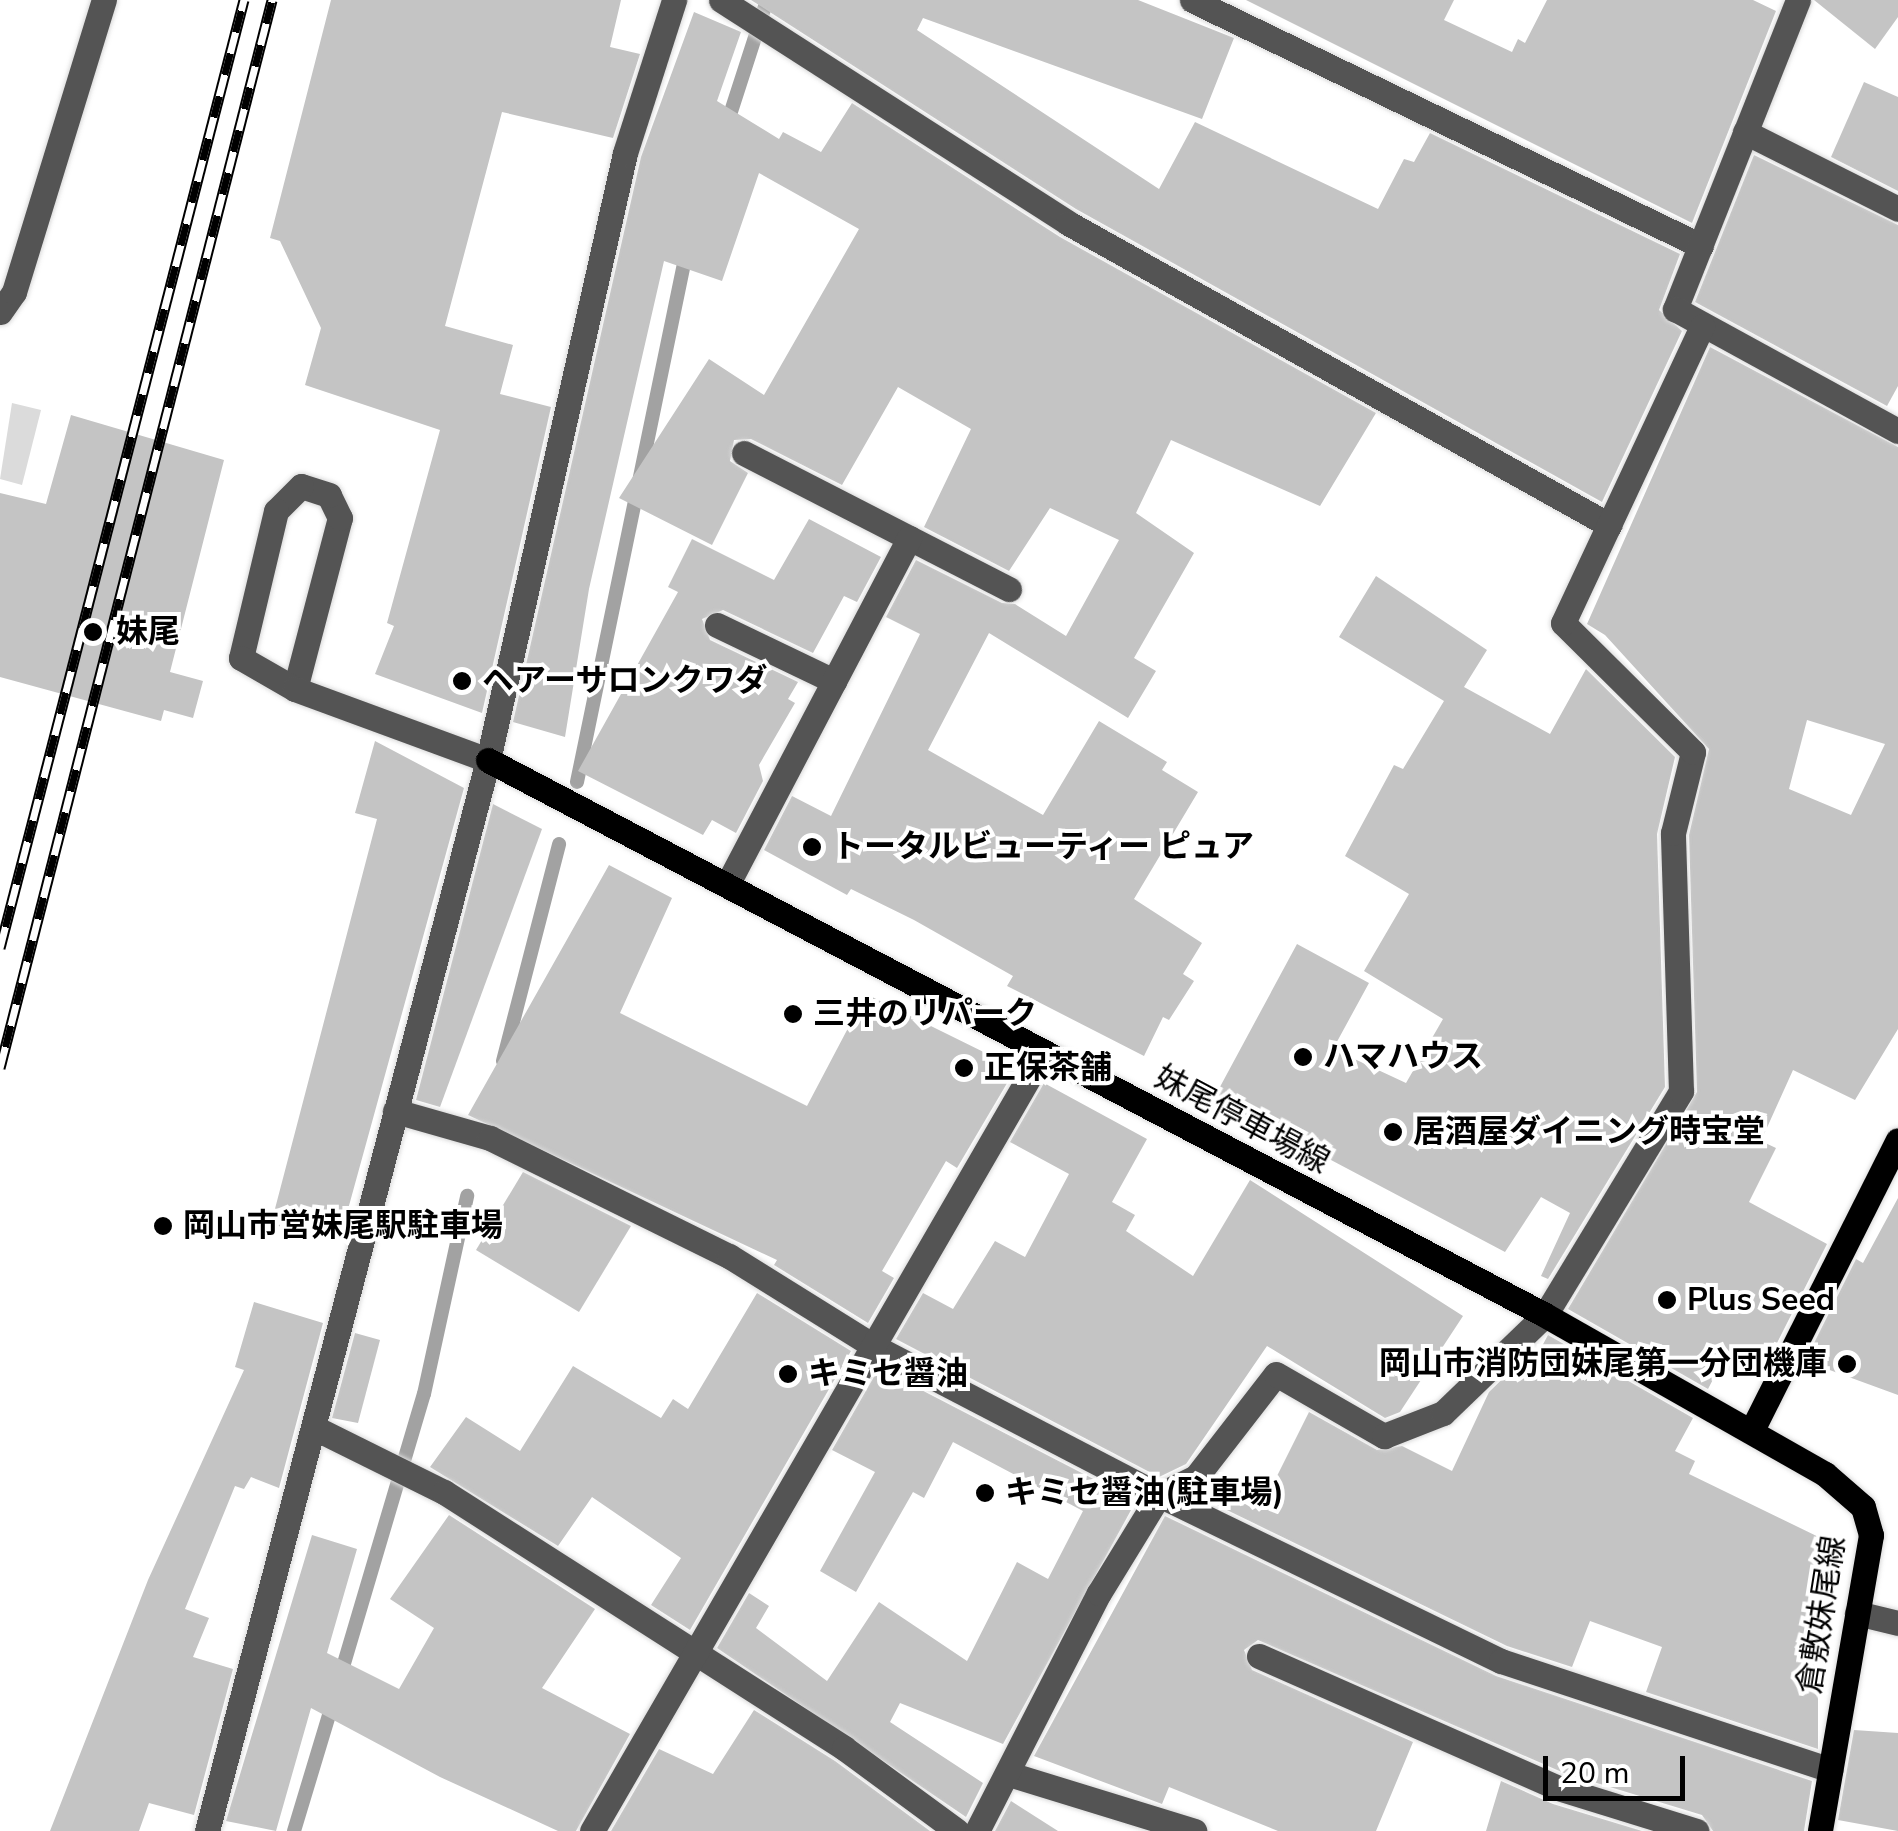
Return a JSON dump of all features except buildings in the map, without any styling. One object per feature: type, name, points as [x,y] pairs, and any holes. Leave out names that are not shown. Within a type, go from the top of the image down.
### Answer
[{"type":"main road","name":"妹尾停車場線","points":[[488,760],[1753,1428]]},
{"type":"main road","points":[[1753,1428],[1898,1140]]},
{"type":"main road","name":"倉敷妹尾線","points":[[1753,1428],[1863,1507],[1871,1535],[1820,1831]]},
{"type":"street","points":[[0,312],[14,292],[104,0]]},
{"type":"street","points":[[206,1831],[488,760],[624,153],[674,0]]},
{"type":"street","points":[[721,0],[1068,223],[1610,525]]},
{"type":"street","points":[[1192,0],[1701,246]]},
{"type":"street","points":[[1798,0],[1675,309],[1898,431]]},
{"type":"street","points":[[1745,132],[1898,209]]},
{"type":"street","points":[[977,1831],[1008,1774],[1008,1762],[1159,1495],[1196,1477],[1276,1374],[1384,1436],[1443,1414],[1545,1315],[1681,1091],[1673,833],[1693,752],[1562,624],[1702,326]]},
{"type":"street","points":[[744,453],[1009,589]]},
{"type":"street","points":[[295,690],[340,518],[329,496],[301,486],[289,491],[276,511],[239,644],[249,667],[295,690],[488,760]]},
{"type":"street","points":[[727,885],[910,538]]},
{"type":"street","points":[[717,625],[834,681]]},
{"type":"street","points":[[592,1831],[1043,1053]]},
{"type":"street","points":[[395,1111],[490,1138],[729,1256],[875,1347],[1159,1495],[1502,1661],[1830,1770]]},
{"type":"street","points":[[314,1428],[402,1468],[844,1748],[957,1831]]},
{"type":"street","points":[[1857,1613],[1898,1623]]},
{"type":"street","points":[[1259,1656],[1558,1788],[1697,1831]]},
{"type":"street","points":[[1008,1774],[1194,1831]]},
{"type":"shaded area","points":[[12,403],[41,410],[22,485],[0,479]]},
{"type":"waterway","points":[[727,124],[767,0]]},
{"type":"waterway","points":[[577,782],[687,249]]},
{"type":"waterway","points":[[503,1061],[559,844]]},
{"type":"waterway","points":[[340,1677],[424,1394],[467,1196]]},
{"type":"waterway","points":[[294,1831],[333,1702]]},
{"type":"railway","points":[[0,948],[244,0]]},
{"type":"railway","points":[[0,1068],[272,0]]},
{"type":"place","name":"妹尾","points":[[93,632]]},
{"type":"place","name":"ヘアーサロンクワダ","points":[[462,681]]},
{"type":"place","name":"トータルビューティー ピュア","points":[[812,847]]},
{"type":"place","name":"三井のリパーク","points":[[793,1014]]},
{"type":"place","name":"ハマハウス","points":[[1303,1057]]},
{"type":"place","name":"正保茶舗","points":[[964,1068]]},
{"type":"place","name":"居酒屋ダイニング時宝堂","points":[[1393,1132]]},
{"type":"place","name":"岡山市営妹尾駅駐車場","points":[[163,1226]]},
{"type":"place","name":"Plus Seed","points":[[1667,1300]]},
{"type":"place","name":"岡山市消防団妹尾第一分団機庫","points":[[1847,1364]]},
{"type":"place","name":"キミセ醤油","points":[[788,1374]]},
{"type":"place","name":"キミセ醤油(駐車場)","points":[[985,1493]]}]
